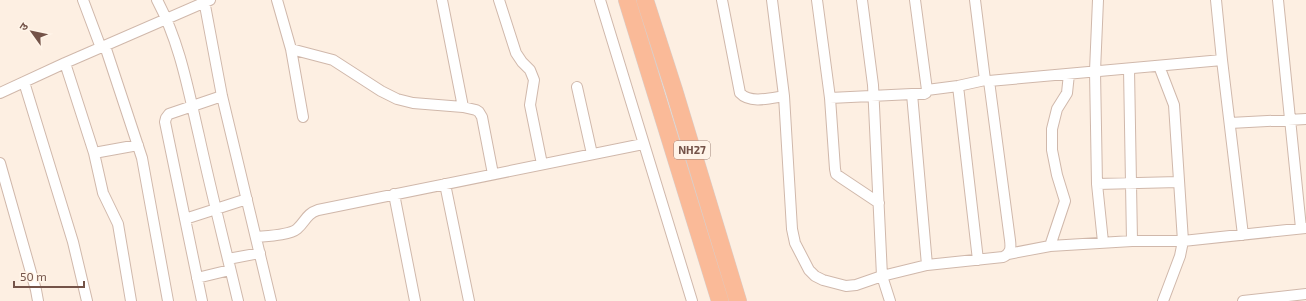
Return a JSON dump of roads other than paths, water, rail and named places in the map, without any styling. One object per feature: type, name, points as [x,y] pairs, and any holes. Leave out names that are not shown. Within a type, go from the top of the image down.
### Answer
[{"type":"highway","name":"NH27","points":[[627,0],[720,301]]},
{"type":"highway","name":"NH27","points":[[644,0],[674,90],[738,301]]},
{"type":"street","points":[[83,0],[103,47],[142,158],[168,301]]},
{"type":"street","points":[[157,0],[167,19],[179,53],[238,301]]},
{"type":"street","points":[[277,0],[291,49],[304,117]]},
{"type":"street","points":[[442,0],[463,107]]},
{"type":"street","points":[[499,0],[516,53],[530,70],[534,80],[530,105],[542,164]]},
{"type":"street","points":[[600,0],[692,301]]},
{"type":"street","points":[[722,0],[740,93],[748,98],[763,99],[784,96]]},
{"type":"street","points":[[772,0],[784,96],[792,230],[795,243],[805,263],[815,276],[823,280],[846,286],[856,285],[882,276],[927,265],[1003,257],[1008,254],[1050,246],[1103,242],[1183,241],[1303,228],[1278,0]]},
{"type":"street","points":[[817,0],[830,98],[836,174],[879,203]]},
{"type":"street","points":[[862,0],[874,96],[882,276],[890,301]]},
{"type":"street","points":[[915,0],[927,90]]},
{"type":"street","points":[[975,0],[1010,240],[1011,249],[1008,254]]},
{"type":"street","points":[[1098,0],[1095,71],[1097,184],[1103,242]]},
{"type":"street","points":[[1216,0],[1243,234]]},
{"type":"street","points":[[0,93],[206,1],[222,96],[257,237],[271,301]]},
{"type":"street","points":[[291,49],[333,60],[396,99],[463,107],[476,110],[482,117],[493,174]]},
{"type":"street","points":[[830,98],[924,94],[927,90],[987,80],[1222,60]]},
{"type":"street","points":[[65,63],[94,153],[104,193],[118,224],[131,301]]},
{"type":"street","points":[[1160,66],[1174,105],[1183,241],[1180,256],[1163,301]]},
{"type":"street","points":[[1129,68],[1132,241]]},
{"type":"street","points":[[1050,246],[1065,201],[1052,150],[1052,129],[1057,109],[1067,93],[1069,74]]},
{"type":"street","points":[[24,82],[73,242],[87,301]]},
{"type":"street","points":[[958,86],[978,260]]},
{"type":"street","points":[[577,87],[592,154]]},
{"type":"street","points":[[912,94],[927,265]]},
{"type":"street","points":[[202,301],[165,122],[169,114],[222,96]]},
{"type":"street","points":[[1230,123],[1306,119]]},
{"type":"street","points":[[257,237],[293,232],[312,212],[318,210],[643,144]]},
{"type":"street","points":[[94,153],[138,145]]},
{"type":"street","points":[[0,163],[38,301]]},
{"type":"street","points":[[1097,184],[1131,185],[1179,182]]},
{"type":"street","points":[[444,184],[469,301]]},
{"type":"street","points":[[394,194],[414,301]]},
{"type":"street","points":[[185,219],[215,208],[247,199]]},
{"type":"street","points":[[228,259],[260,253]]},
{"type":"street","points":[[197,278],[230,270]]},
{"type":"street","points":[[1243,301],[1306,294]]}]
